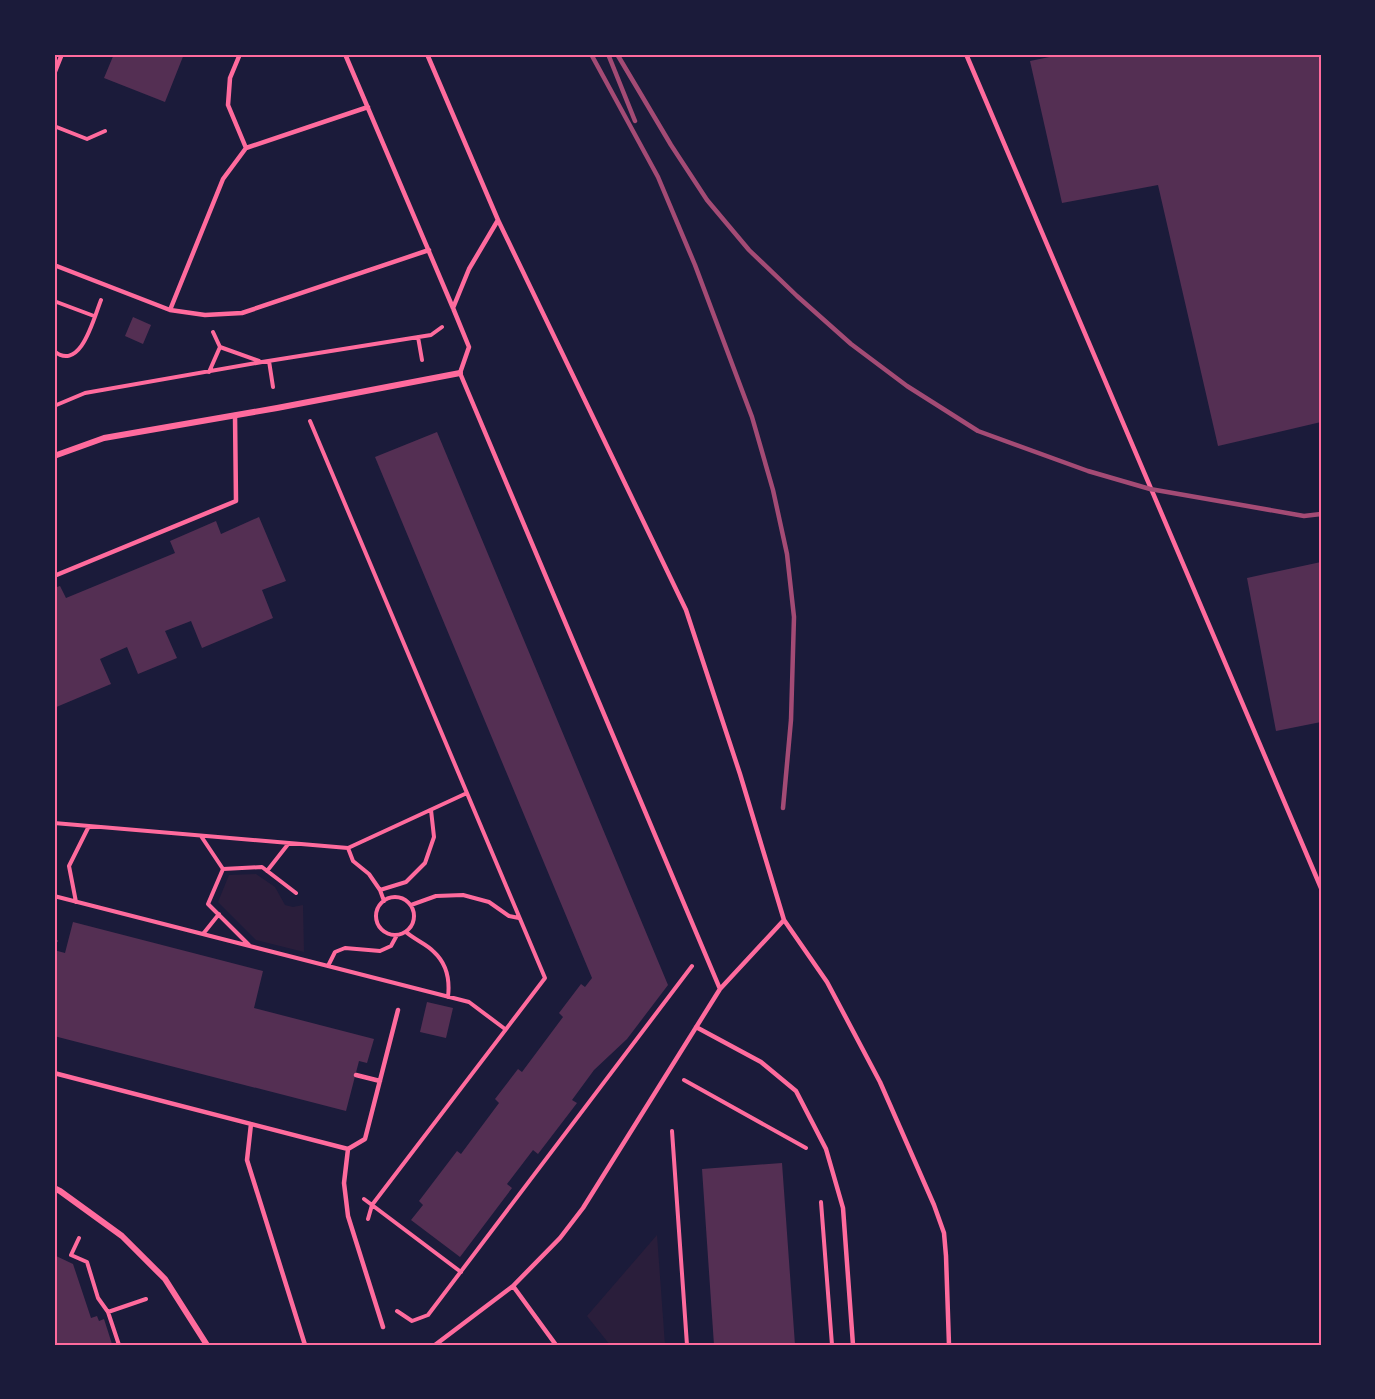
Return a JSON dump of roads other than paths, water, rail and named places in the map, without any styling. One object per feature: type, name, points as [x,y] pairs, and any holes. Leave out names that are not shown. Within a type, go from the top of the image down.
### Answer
[{"type":"street","points":[[54,456],[104,438],[460,373]]},
{"type":"street","points":[[54,1188],[122,1236],[165,1279],[207,1345]]},
{"type":"lane","points":[[54,74],[62,54]]},
{"type":"lane","points":[[240,54],[230,78],[228,105],[246,148]]},
{"type":"lane","points":[[345,54],[469,347],[460,373],[720,989]]},
{"type":"lane","points":[[427,54],[498,220],[686,610],[740,774],[784,920],[827,982],[874,1072],[934,1205],[944,1233],[950,1345]]},
{"type":"lane","points":[[966,54],[1321,888]]},
{"type":"lane","points":[[170,310],[223,179],[246,148],[368,107]]},
{"type":"lane","points":[[454,310],[469,269],[498,220]]},
{"type":"lane","points":[[54,265],[170,310],[206,315],[242,313],[429,250]]},
{"type":"lane","points":[[54,576],[236,501],[236,415]]},
{"type":"lane","points":[[435,1345],[513,1286],[560,1238],[583,1208],[720,989],[784,920]]},
{"type":"lane","points":[[54,1073],[348,1149],[365,1139],[398,1010]]},
{"type":"lane","points":[[696,1027],[761,1062],[796,1091],[826,1149],[843,1208],[853,1345]]},
{"type":"lane","points":[[356,1075],[380,1081]]},
{"type":"lane","points":[[251,1124],[247,1160],[305,1345]]},
{"type":"lane","points":[[348,1149],[344,1184],[348,1216],[383,1327]]},
{"type":"lane","points":[[513,1286],[556,1345]]},
{"type":"railway","points":[[591,54],[658,177],[695,265],[752,417],[773,490],[787,554],[794,617],[791,720],[783,808]]},
{"type":"railway","points":[[608,54],[635,121]]},
{"type":"railway","points":[[617,54],[707,200],[749,250],[851,344],[907,386],[978,431],[1088,471],[1150,489],[1304,516],[1321,514]]}]
